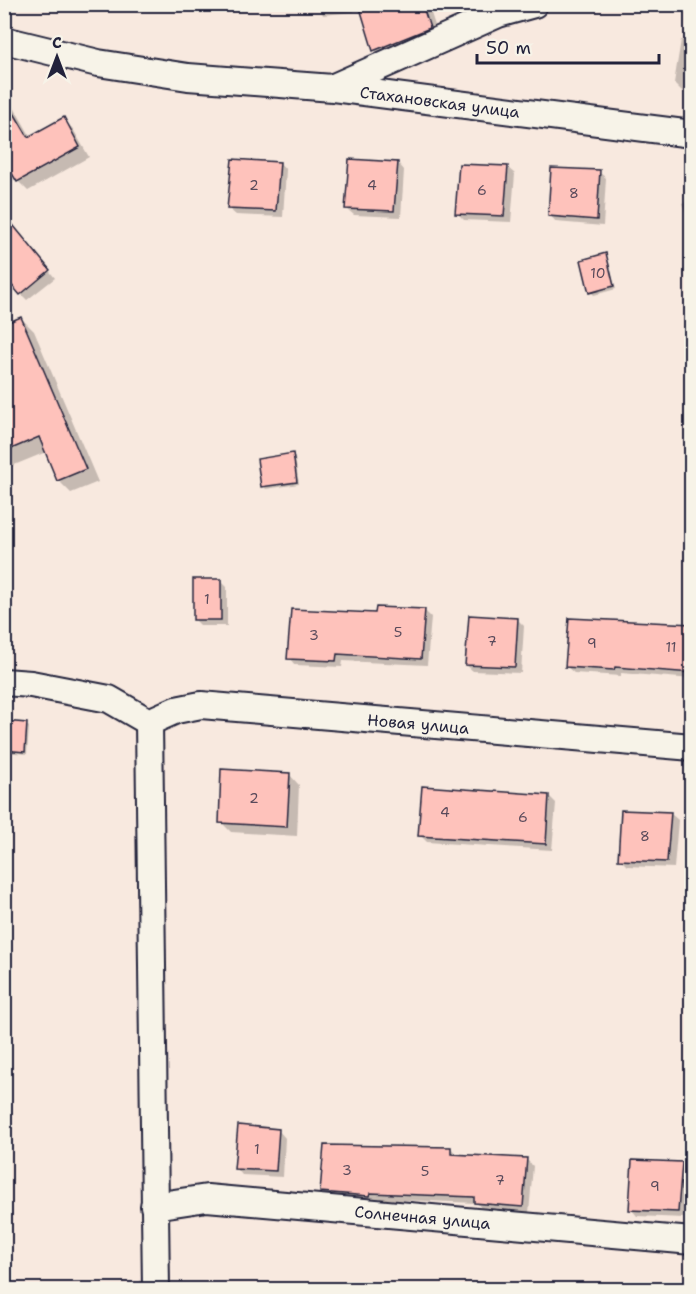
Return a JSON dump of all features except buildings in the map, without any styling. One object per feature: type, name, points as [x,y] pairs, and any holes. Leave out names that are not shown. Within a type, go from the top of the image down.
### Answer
[{"type":"street","points":[[333,88],[498,14],[534,4]]},
{"type":"street","name":"Стахановская улица","points":[[4,40],[98,63],[188,77],[333,88],[692,134]]},
{"type":"street","points":[[4,682],[31,684],[110,699],[149,722],[156,1290]]},
{"type":"street","name":"Новая улица","points":[[149,722],[176,710],[201,705],[692,747]]},
{"type":"street","name":"Солнечная улица","points":[[154,1206],[207,1198],[692,1241]]}]
